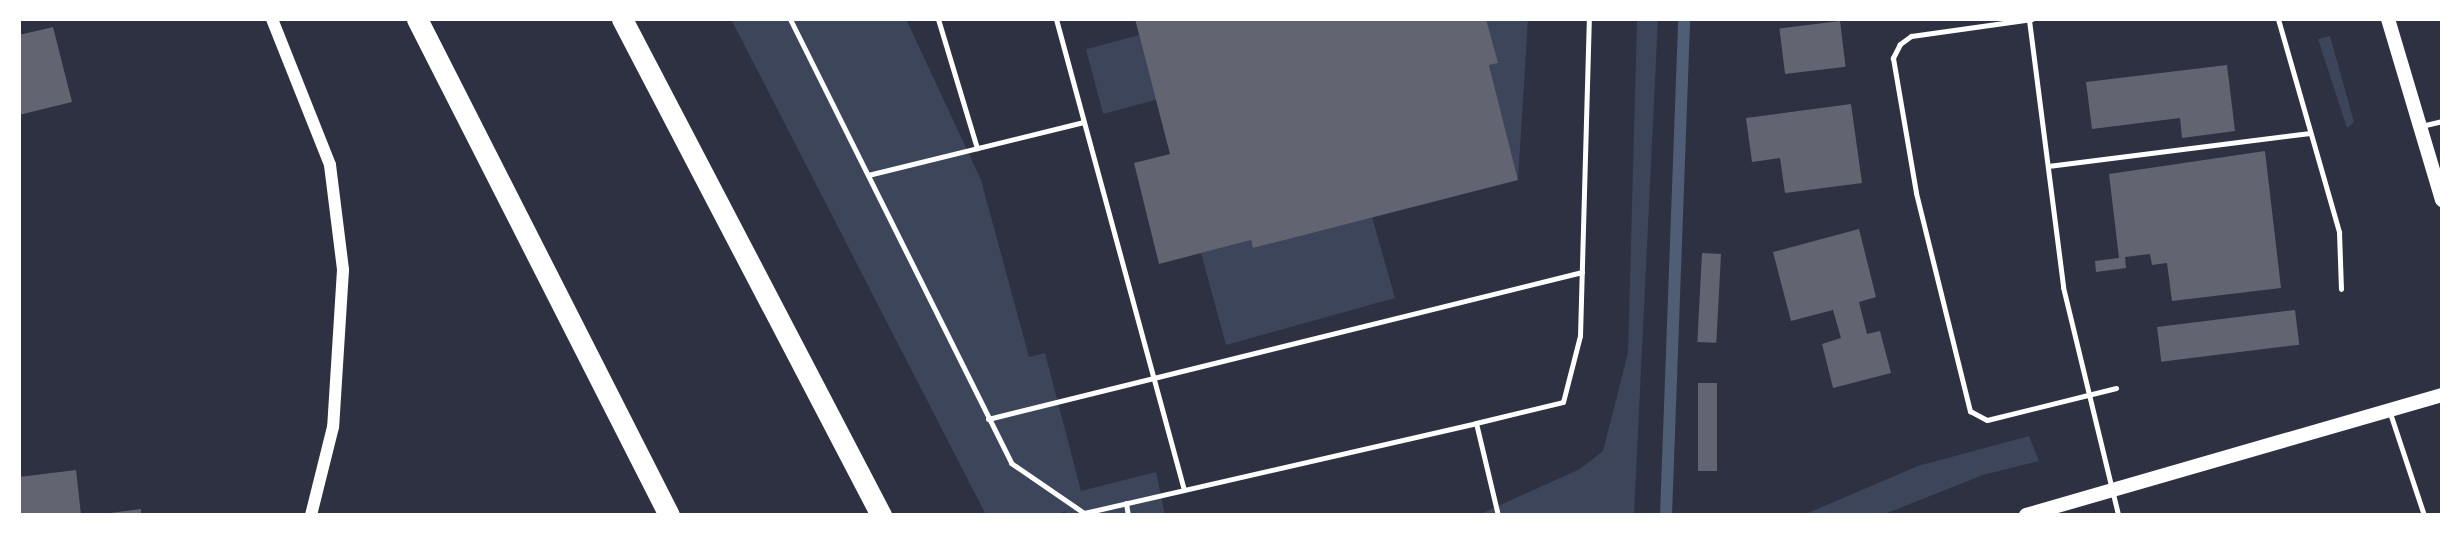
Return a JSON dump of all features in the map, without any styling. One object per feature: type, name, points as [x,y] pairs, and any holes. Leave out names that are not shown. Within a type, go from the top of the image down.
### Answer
[{"type":"highway","points":[[416,19],[669,515]]},
{"type":"highway","points":[[622,19],[881,515]]},
{"type":"main road","points":[[2388,19],[2442,200]]},
{"type":"main road","points":[[2026,515],[2442,395]]},
{"type":"street","points":[[272,19],[330,165],[343,270],[333,427],[310,515]]},
{"type":"lane","points":[[790,19],[1011,463],[1084,513],[1563,401],[1580,336],[1589,19]]},
{"type":"lane","points":[[938,19],[976,148]]},
{"type":"lane","points":[[1056,19],[1184,489]]},
{"type":"lane","points":[[2116,388],[2087,396],[1987,420],[1970,411],[1905,143],[1893,58],[1900,44],[1911,36],[2031,19],[2063,287],[2087,396],[2118,515]]},
{"type":"lane","points":[[2278,19],[2339,232],[2341,289]]},
{"type":"lane","points":[[2420,126],[2442,121]]},
{"type":"lane","points":[[867,175],[1084,122]]},
{"type":"lane","points":[[2048,166],[2310,133]]},
{"type":"lane","points":[[988,419],[1153,376],[1582,272]]},
{"type":"lane","points":[[2389,410],[2424,515]]},
{"type":"lane","points":[[1476,423],[1498,515]]},
{"type":"lane","points":[[1126,503],[1128,515]]},
{"type":"shaded area","points":[[731,19],[906,19],[981,180],[1029,357],[1045,353],[1081,491],[1156,472],[1165,515],[1068,515],[1065,511],[1056,515],[986,515]]},
{"type":"shaded area","points":[[1486,19],[1528,19],[1518,180],[1489,65],[1497,62]]},
{"type":"shaded area","points":[[1637,19],[1658,19],[1634,515],[1478,515],[1580,469],[1603,451],[1628,353]]},
{"type":"shaded area","points":[[1139,35],[1156,100],[1103,114],[1086,49]]},
{"type":"shaded area","points":[[2330,36],[2354,122],[2347,128],[2318,39]]},
{"type":"shaded area","points":[[1372,217],[1395,298],[1226,345],[1201,253],[1251,240],[1253,248]]},
{"type":"shaded area","points":[[2029,436],[2039,461],[1983,475],[1882,515],[1803,515],[1918,466]]},
{"type":"building","points":[[1135,19],[1486,19],[1498,63],[1489,65],[1518,180],[1253,248],[1251,240],[1159,264],[1134,163],[1170,154]]},
{"type":"building","points":[[1840,21],[1846,67],[1785,74],[1779,28]]},
{"type":"building","points":[[53,27],[72,102],[19,115],[19,35]]},
{"type":"building","points":[[2227,65],[2235,131],[2182,138],[2180,118],[2092,129],[2086,82]]},
{"type":"building","points":[[1851,104],[1862,183],[1785,193],[1780,158],[1752,162],[1746,118]]},
{"type":"building","points":[[2265,151],[2281,288],[2172,301],[2167,263],[2152,265],[2150,254],[2125,257],[2126,268],[2096,272],[2095,261],[2119,258],[2109,174]]},
{"type":"building","points":[[1859,229],[1876,297],[1859,302],[1867,334],[1880,331],[1891,373],[1833,388],[1822,344],[1841,338],[1833,310],[1791,321],[1773,252]]},
{"type":"building","points":[[1702,253],[1721,254],[1716,343],[1697,342]]},
{"type":"building","points":[[2295,310],[2299,345],[2161,362],[2157,327]]},
{"type":"building","points":[[1698,383],[1717,383],[1717,471],[1698,471]]},
{"type":"building","points":[[76,470],[81,515],[19,515],[19,477]]},
{"type":"building","points":[[141,509],[141,515],[110,515],[110,513]]},
{"type":"waterway","points":[[1666,515],[1684,19]]}]
